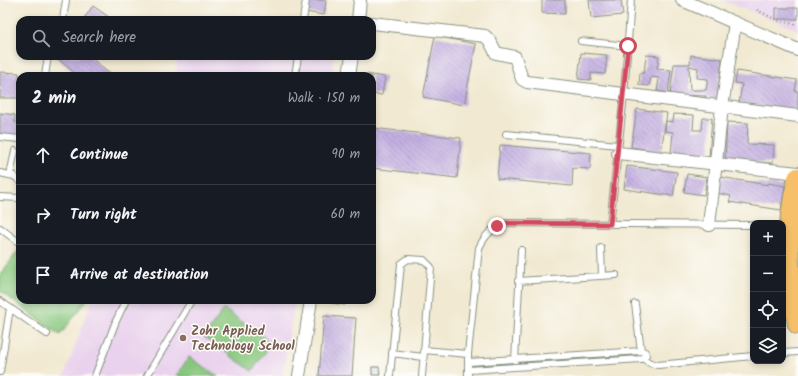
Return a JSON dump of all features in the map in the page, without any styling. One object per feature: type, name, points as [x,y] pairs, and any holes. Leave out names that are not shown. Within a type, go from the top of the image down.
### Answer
[{"type":"main road","points":[[798,178],[786,226],[789,274],[798,324]]},
{"type":"street","points":[[358,16],[360,0]]},
{"type":"street","points":[[682,0],[798,50]]},
{"type":"street","points":[[376,23],[485,36],[490,41],[496,53],[515,57],[522,79],[527,82],[722,108],[798,116]]},
{"type":"street","points":[[709,225],[714,164],[735,23]]},
{"type":"street","points":[[350,72],[351,60]]},
{"type":"street","points":[[618,149],[714,164],[798,173]]},
{"type":"street","points":[[298,376],[310,304]]},
{"type":"lane","points":[[64,16],[66,0]]},
{"type":"lane","points":[[304,16],[306,0]]},
{"type":"lane","points":[[610,224],[624,95],[631,0]]},
{"type":"lane","points":[[581,41],[628,46]]},
{"type":"lane","points":[[46,72],[47,60]]},
{"type":"lane","points":[[296,72],[297,60]]},
{"type":"lane","points":[[506,134],[618,149]]},
{"type":"lane","points":[[0,136],[16,138]]},
{"type":"lane","points":[[10,175],[15,151]]},
{"type":"lane","points":[[0,173],[10,175],[16,179]]},
{"type":"lane","points":[[0,197],[16,198]]},
{"type":"lane","points":[[750,225],[506,223],[489,232],[482,239],[479,248],[468,354],[469,373],[514,366],[644,359],[650,363],[658,365],[750,356]]},
{"type":"lane","points":[[0,228],[16,240]]},
{"type":"lane","points":[[601,248],[602,276]]},
{"type":"lane","points":[[514,366],[521,250]]},
{"type":"lane","points":[[390,376],[401,264],[408,259],[424,260],[431,267],[422,376]]},
{"type":"lane","points":[[518,281],[616,275]]},
{"type":"lane","points":[[0,301],[47,334]]},
{"type":"lane","points":[[96,376],[116,321],[124,304]]},
{"type":"lane","points":[[147,376],[190,304]]},
{"type":"lane","points":[[635,304],[641,351]]},
{"type":"lane","points":[[0,372],[10,308]]},
{"type":"lane","points":[[424,350],[468,354]]},
{"type":"lane","points":[[469,362],[641,351],[646,353],[644,359]]},
{"type":"lane","points":[[786,353],[798,352]]},
{"type":"lane","points":[[392,353],[423,357]]},
{"type":"path","points":[[757,10],[776,20],[798,25]]},
{"type":"shaded area","points":[[721,0],[798,0],[798,30]]},
{"type":"shaded area","points":[[177,60],[333,60],[332,72],[176,72]]},
{"type":"shaded area","name":"Zohr Applied Technology School","points":[[91,304],[294,304],[282,376],[64,376]]},
{"type":"green space","points":[[16,253],[16,303],[0,291],[0,275]]},
{"type":"green space","points":[[18,304],[84,304],[60,335]]},
{"type":"green space","points":[[224,309],[272,343],[252,371],[204,337]]},
{"type":"green space","points":[[189,357],[218,376],[176,376]]},
{"type":"building","points":[[307,0],[326,0],[324,15],[305,12]]},
{"type":"building","points":[[542,0],[565,0],[565,14],[542,13]]},
{"type":"building","points":[[589,0],[621,0],[623,15],[591,18]]},
{"type":"building","points":[[93,6],[107,16],[86,16]]},
{"type":"building","points":[[776,8],[798,8],[798,19],[776,19]]},
{"type":"building","points":[[435,36],[476,44],[464,105],[423,97]]},
{"type":"building","points":[[581,53],[607,55],[605,74],[591,73],[591,80],[578,79]]},
{"type":"building","points":[[646,55],[659,56],[657,69],[671,70],[668,93],[657,91],[659,78],[651,77],[649,86],[639,85],[640,73],[644,73]]},
{"type":"building","points":[[691,55],[722,59],[717,100],[705,98],[706,96],[670,95],[674,64],[690,64]],"holes":[[[689,66],[698,68],[697,78],[708,79],[706,90],[690,90]]]},
{"type":"building","points":[[59,60],[94,60],[107,72],[73,72]]},
{"type":"building","points":[[737,71],[797,80],[795,91],[798,91],[798,112],[739,104],[742,84],[735,83]]},
{"type":"building","points":[[0,72],[16,73],[16,98],[0,98]]},
{"type":"building","points":[[376,76],[385,77],[382,95],[376,94]]},
{"type":"building","points":[[637,109],[667,113],[661,152],[631,147]]},
{"type":"building","points":[[0,113],[15,115],[16,140],[0,138]]},
{"type":"building","points":[[674,114],[694,115],[693,130],[702,130],[703,118],[712,118],[709,157],[671,154],[673,132],[665,131],[666,121],[673,122]]},
{"type":"building","points":[[727,122],[748,123],[747,144],[774,145],[773,163],[725,162]]},
{"type":"building","points":[[376,128],[461,138],[457,178],[376,168]]},
{"type":"building","points":[[500,145],[591,153],[590,169],[573,168],[572,186],[497,179]]},
{"type":"building","points":[[627,166],[677,172],[673,196],[624,189]]},
{"type":"building","points":[[687,174],[707,177],[704,195],[684,192]]},
{"type":"building","points":[[720,177],[768,185],[768,183],[785,186],[781,210],[729,202],[731,196],[717,193]]},
{"type":"building","points":[[324,316],[356,318],[352,376],[319,376]]},
{"type":"building","points":[[372,367],[379,367],[380,375],[372,375]]},
{"type":"place","name":"Zohr Applied Technology School","points":[[183,338]]},
{"type":"route","points":[[497,226],[506,223],[610,224],[628,46]]}]
